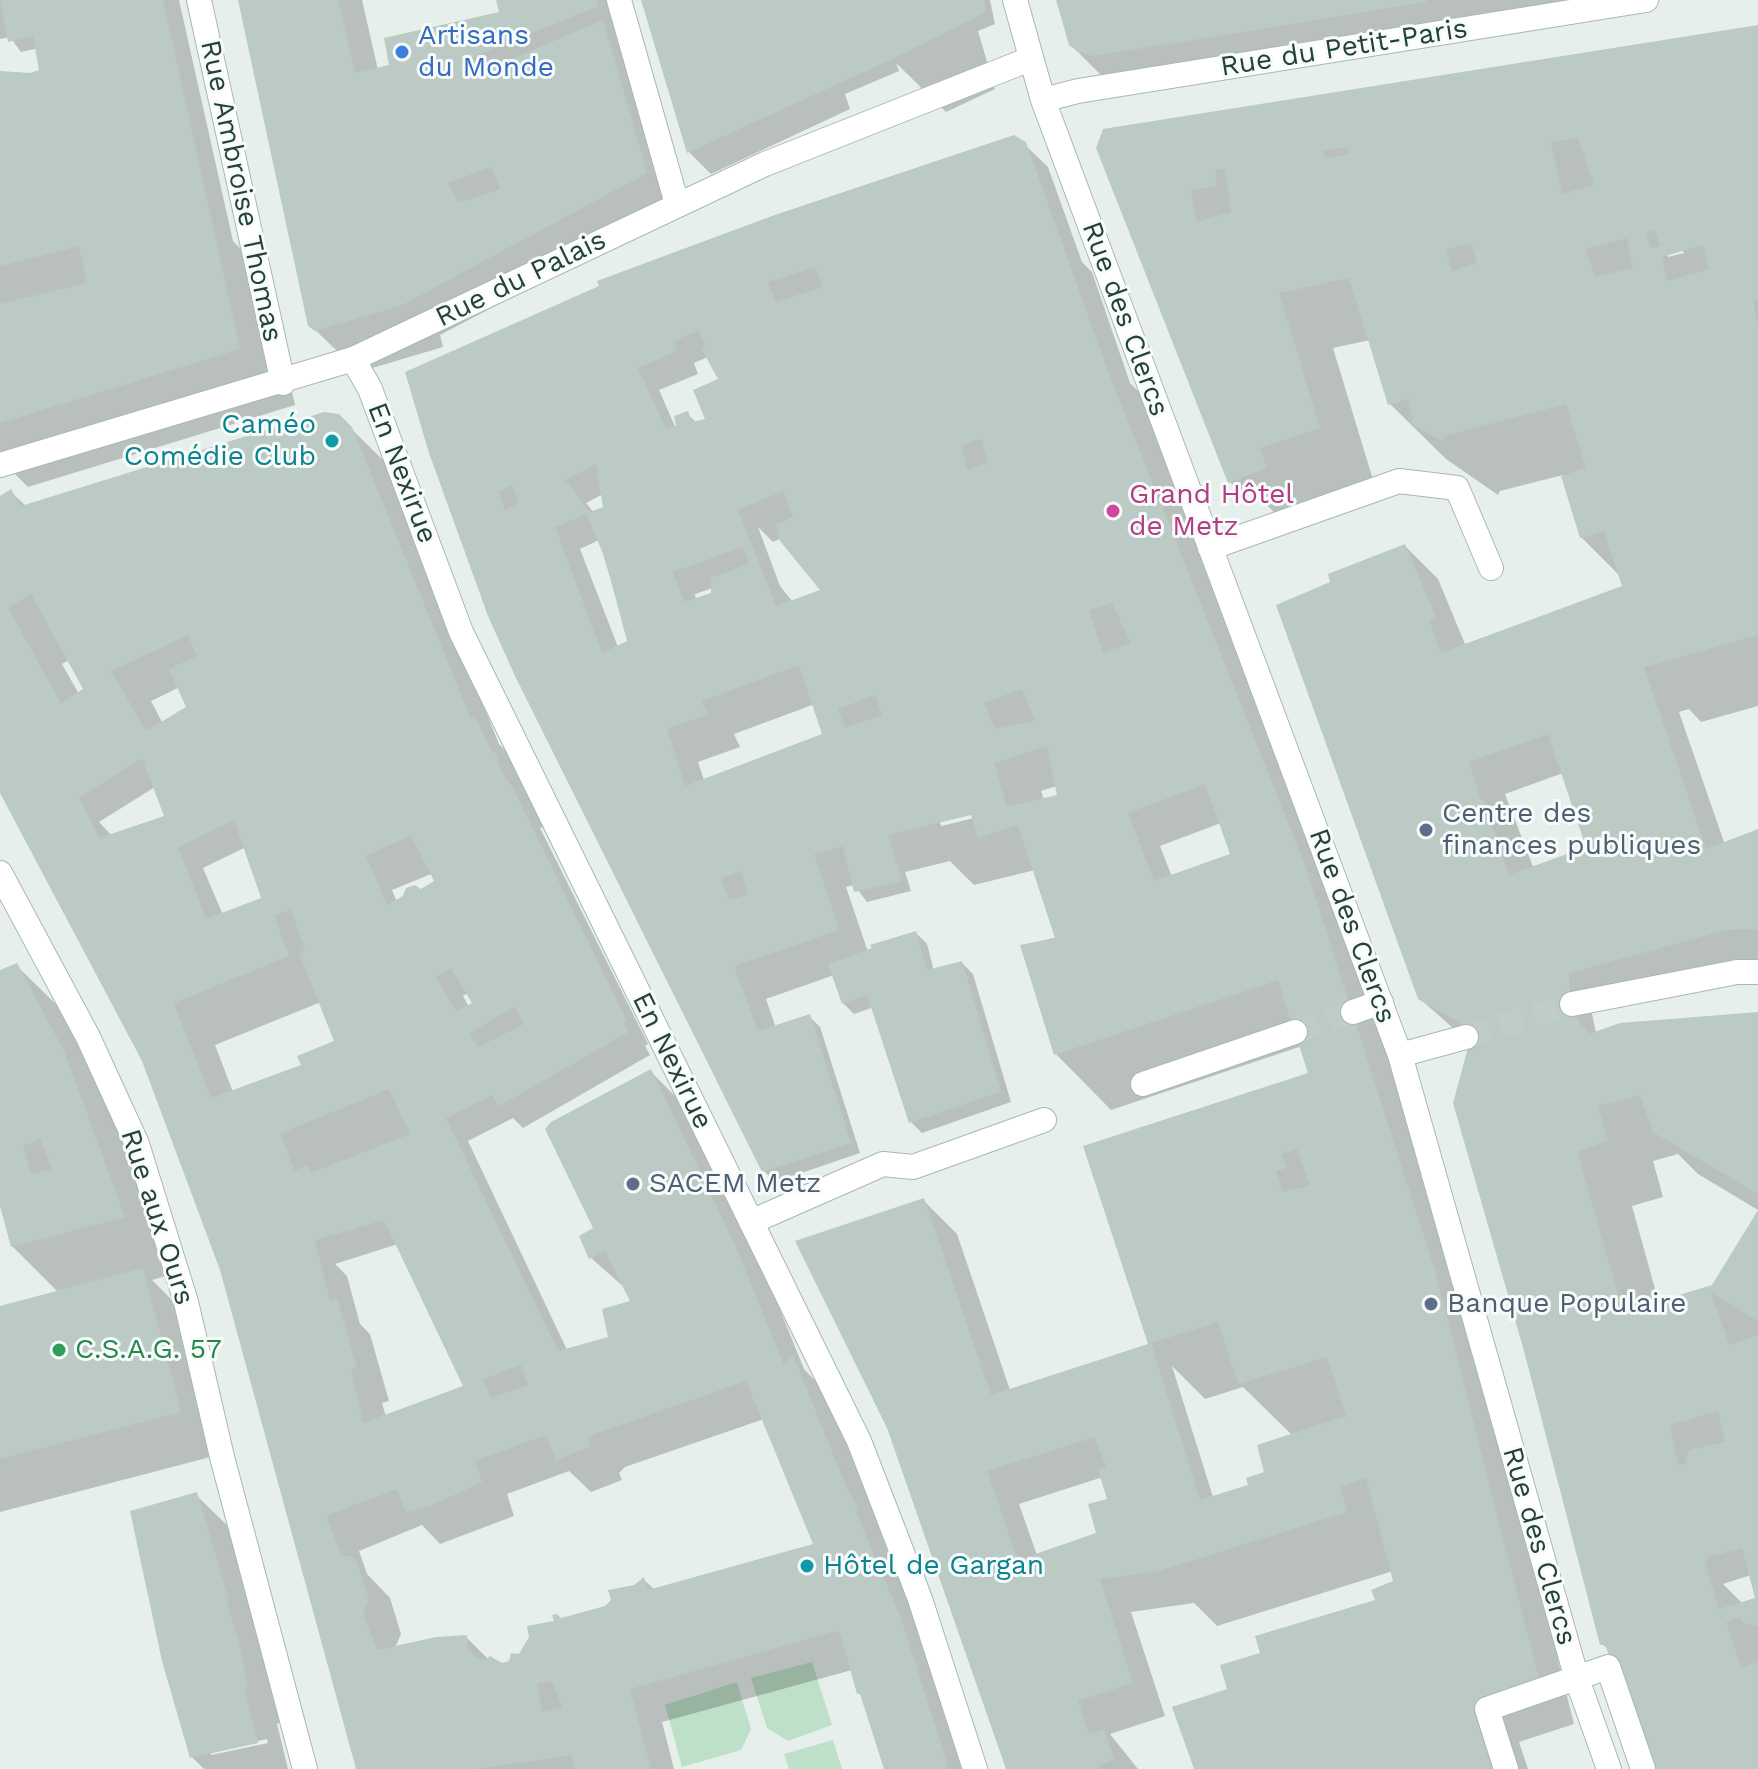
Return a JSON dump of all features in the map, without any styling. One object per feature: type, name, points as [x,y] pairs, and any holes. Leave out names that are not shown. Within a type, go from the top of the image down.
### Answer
[{"type":"street","name":"Rue Ambroise Thomas","points":[[199,0],[283,383]]},
{"type":"street","points":[[619,0],[677,204]]},
{"type":"street","name":"Rue des Clercs","points":[[1015,0],[1043,100],[1400,1055],[1577,1679],[1609,1769]]},
{"type":"street","name":"Rue du Petit-Paris","points":[[1043,100],[1078,91],[1646,0]]},
{"type":"street","name":"Rue du Palais","points":[[0,465],[283,383],[353,359],[765,164],[1030,59]]},
{"type":"street","name":"En Nexirue","points":[[353,359],[370,389],[461,632],[859,1441],[920,1599],[975,1769]]},
{"type":"street","points":[[1210,548],[1399,481],[1457,488],[1491,568]]},
{"type":"street","name":"Rue aux Ours","points":[[0,873],[88,1037],[137,1144],[186,1302],[222,1457],[305,1769]]},
{"type":"street","points":[[1572,1004],[1737,972],[1758,972]]},
{"type":"street","points":[[1353,1012],[1381,1002]]},
{"type":"street","points":[[1143,1084],[1295,1032]]},
{"type":"street","points":[[1400,1055],[1466,1037]]},
{"type":"street","points":[[751,1222],[883,1164],[913,1167],[1044,1120]]},
{"type":"street","points":[[1506,1769],[1487,1709],[1608,1667],[1643,1769]]},
{"type":"green space","points":[[812,1662],[832,1725],[788,1741],[767,1728],[751,1678]]},
{"type":"green space","points":[[737,1682],[751,1729],[741,1750],[682,1767],[665,1705]]},
{"type":"green space","points":[[833,1740],[842,1769],[789,1769],[784,1754]]},
{"type":"building","points":[[0,0],[163,0],[240,349],[0,423],[0,304],[87,283],[79,246],[0,266],[0,71],[30,73],[39,70],[33,36],[8,42]]},
{"type":"building","points":[[238,0],[338,0],[355,73],[389,65],[384,38],[499,12],[496,0],[596,0],[598,6],[472,58],[480,73],[603,20],[647,173],[402,305],[315,331],[308,326]],"holes":[[[491,167],[500,189],[458,203],[448,183]]]},
{"type":"building","points":[[641,0],[984,0],[986,7],[984,13],[890,60],[687,153]]},
{"type":"building","points":[[1056,0],[1426,2],[1094,56],[1078,52],[1069,45]]},
{"type":"building","points":[[1758,25],[1758,300],[1753,301],[1758,326],[1758,635],[1644,667],[1706,849],[1758,829],[1758,929],[1726,930],[1569,973],[1570,998],[1579,1022],[1589,1034],[1620,1023],[1758,1012],[1758,1194],[1653,1132],[1640,1095],[1598,1106],[1608,1141],[1577,1151],[1623,1312],[1712,1285],[1758,1210],[1758,1321],[1711,1292],[1729,1345],[1758,1335],[1758,1626],[1741,1622],[1740,1617],[1726,1622],[1741,1668],[1758,1662],[1758,1769],[1647,1769],[1605,1644],[1600,1645],[1524,1351],[1453,1103],[1469,1044],[1460,1023],[1418,999],[1276,605],[1330,582],[1328,574],[1405,544],[1436,617],[1429,620],[1441,653],[1622,586],[1604,531],[1580,538],[1561,476],[1586,468],[1566,404],[1444,436],[1442,441],[1410,423],[1413,419],[1408,399],[1388,405],[1349,278],[1279,293],[1320,428],[1260,448],[1267,468],[1228,483],[1096,148],[1103,129]],"holes":[[[1578,137],[1594,185],[1562,194],[1551,143]],[[1348,147],[1349,154],[1324,159],[1323,151]],[[1225,169],[1231,212],[1196,222],[1191,190],[1217,186],[1215,170]],[[1655,230],[1660,246],[1650,248],[1646,233]],[[1627,238],[1633,268],[1595,277],[1585,249]],[[1471,243],[1477,263],[1452,271],[1445,250]],[[1703,245],[1709,269],[1667,281],[1662,257]],[[1548,734],[1586,847],[1509,875],[1483,799],[1480,800],[1469,762]],[[1718,1411],[1725,1442],[1689,1450],[1685,1464],[1678,1465],[1670,1425]],[[1742,1548],[1755,1598],[1719,1609],[1705,1563],[1708,1557]]]},
{"type":"building","points":[[1014,135],[1026,142],[1106,366],[1305,865],[1435,1271],[1542,1691],[1487,1709],[1506,1769],[1194,1769],[1172,1707],[1227,1689],[1220,1665],[1260,1653],[1255,1636],[1375,1600],[1371,1590],[1393,1581],[1366,1478],[1340,1487],[1347,1512],[1159,1571],[1100,1579],[1133,1683],[1078,1701],[1089,1734],[1104,1729],[1114,1760],[1099,1765],[1100,1769],[1006,1769],[887,1428],[795,1241],[924,1198],[991,1395],[1148,1344],[1083,1146],[1308,1073],[1278,980],[1054,1055],[1020,945],[1055,938],[1018,825],[978,838],[971,815],[888,835],[902,881],[854,892],[843,846],[814,854],[839,930],[734,966],[758,1031],[810,1014],[851,1143],[762,1172],[488,616],[429,453],[405,372],[599,286],[597,281],[772,216]],"holes":[[[815,267],[822,287],[776,302],[768,282]],[[699,330],[706,346],[701,348],[718,379],[693,390],[705,419],[692,422],[688,411],[674,416],[676,426],[666,429],[638,368],[677,351],[673,341]],[[981,439],[988,463],[967,470],[961,445]],[[596,464],[603,507],[590,512],[565,480]],[[512,485],[519,503],[505,510],[498,492]],[[783,491],[793,517],[776,524],[780,541],[820,590],[776,606],[738,510]],[[586,514],[605,558],[627,641],[602,653],[555,527]],[[743,547],[749,564],[711,578],[711,593],[684,602],[673,572]],[[1112,603],[1131,643],[1103,653],[1089,610]],[[799,665],[822,734],[685,786],[667,729],[708,714],[702,701]],[[1022,689],[1035,721],[995,729],[984,703]],[[875,695],[882,715],[845,728],[838,709]],[[1047,746],[1057,795],[1007,807],[994,763]],[[1205,784],[1230,854],[1154,881],[1128,813]],[[741,871],[748,895],[729,900],[721,878]],[[1297,1149],[1310,1186],[1282,1192],[1276,1171],[1286,1168],[1281,1154]],[[1218,1322],[1238,1384],[1327,1357],[1346,1416],[1257,1445],[1264,1472],[1246,1478],[1248,1485],[1200,1500],[1151,1343]],[[1095,1437],[1106,1467],[1098,1470],[1107,1499],[1088,1504],[1096,1533],[1018,1560],[987,1471]]]},
{"type":"building","points":[[324,412],[339,414],[352,427],[471,719],[475,717],[492,752],[495,751],[503,775],[512,786],[627,1021],[624,1023],[629,1032],[499,1106],[492,1095],[446,1118],[558,1351],[608,1337],[602,1309],[630,1301],[605,1251],[589,1259],[579,1236],[593,1228],[545,1129],[551,1122],[651,1069],[735,1245],[784,1365],[793,1355],[847,1489],[859,1510],[856,1512],[900,1616],[949,1769],[884,1769],[860,1694],[857,1694],[840,1632],[836,1631],[630,1689],[651,1769],[575,1769],[571,1755],[477,1769],[356,1769],[220,1270],[142,1061],[0,793],[0,496],[11,489],[21,506]],"holes":[[[31,594],[83,689],[61,703],[8,608]],[[188,635],[197,656],[169,669],[186,707],[146,731],[111,671]],[[142,758],[164,816],[99,838],[79,798]],[[234,820],[261,898],[206,919],[178,847]],[[411,835],[434,881],[421,889],[415,885],[406,888],[403,896],[387,905],[366,856]],[[291,909],[305,949],[299,953],[334,1041],[297,1056],[301,1065],[211,1098],[174,1003],[289,956],[274,916]],[[451,968],[472,1003],[456,1011],[436,977]],[[515,1006],[524,1024],[478,1047],[470,1033]],[[389,1089],[410,1134],[311,1173],[308,1165],[294,1171],[281,1133]],[[384,1220],[463,1386],[363,1423],[351,1370],[357,1368],[337,1298],[330,1301],[315,1240]],[[521,1365],[528,1385],[491,1398],[483,1379]],[[746,1381],[813,1544],[648,1590],[644,1577],[634,1585],[608,1590],[611,1600],[605,1606],[561,1618],[557,1614],[552,1615],[554,1621],[527,1626],[529,1637],[519,1654],[511,1653],[509,1661],[502,1663],[490,1656],[486,1660],[477,1658],[468,1650],[467,1635],[436,1637],[377,1650],[363,1614],[369,1600],[357,1563],[353,1557],[341,1555],[327,1518],[330,1514],[397,1489],[406,1512],[430,1506],[482,1482],[475,1461],[546,1435],[556,1460],[590,1447],[587,1439],[592,1435]],[[552,1681],[562,1707],[542,1712],[537,1684]]]},
{"type":"building","points":[[916,931],[927,970],[962,961],[1001,1092],[909,1123],[867,995],[842,1004],[828,964],[872,948],[870,945]]},
{"type":"building","points":[[17,963],[64,1051],[125,1217],[11,1247],[0,1206],[0,970]],"holes":[[[40,1139],[52,1169],[31,1174],[23,1146]]]},
{"type":"building","points":[[143,1268],[181,1412],[0,1459],[0,1306]]},
{"type":"building","points":[[197,1492],[229,1601],[227,1605],[239,1643],[248,1688],[245,1690],[258,1743],[190,1758],[162,1661],[130,1511]]},
{"type":"tunnel","points":[[1466,1037],[1572,1004]]},
{"type":"tunnel","points":[[1295,1032],[1353,1012]]},
{"type":"place","name":"Artisans du Monde","points":[[402,52]]},
{"type":"place","name":"Caméo Comédie Club","points":[[332,441]]},
{"type":"place","name":"Grand Hôtel de Metz","points":[[1113,511]]},
{"type":"place","name":"Centre des finances publiques","points":[[1426,830]]},
{"type":"place","name":"SACEM Metz","points":[[633,1184]]},
{"type":"place","name":"Banque Populaire","points":[[1431,1304]]},
{"type":"place","name":"C.S.A.G. 57","points":[[59,1350]]},
{"type":"place","name":"Hôtel de Gargan","points":[[807,1566]]}]
